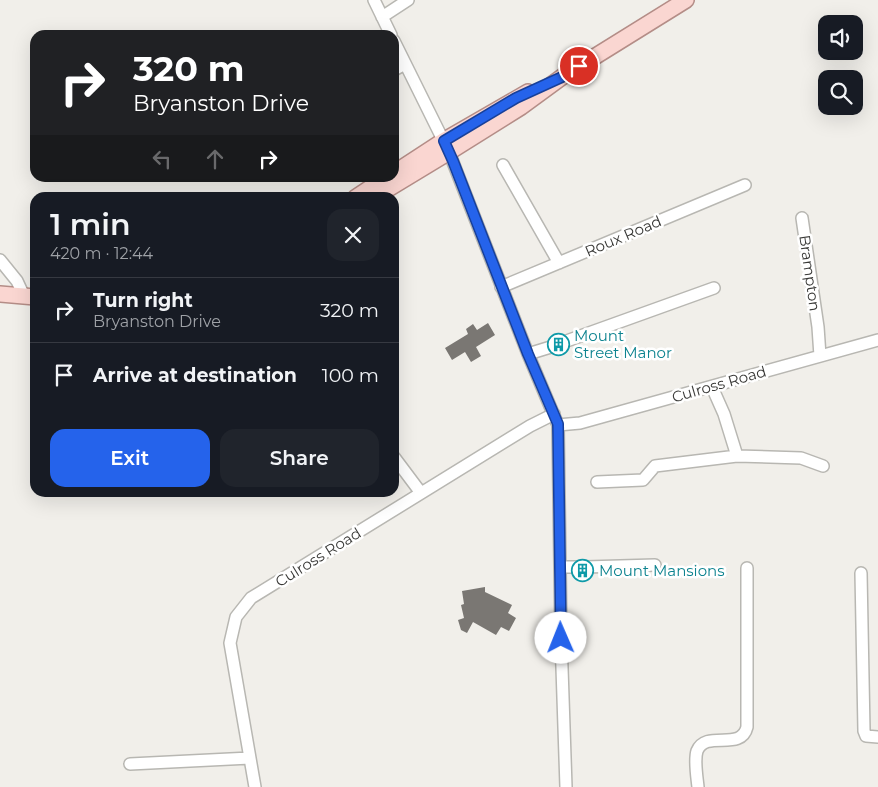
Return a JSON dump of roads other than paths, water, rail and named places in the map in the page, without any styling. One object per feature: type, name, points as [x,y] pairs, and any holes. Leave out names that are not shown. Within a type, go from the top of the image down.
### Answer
[{"type":"main road","points":[[399,170],[521,106],[562,77],[686,0]]},
{"type":"main road","points":[[399,180],[447,146]]},
{"type":"main road","points":[[365,192],[380,182]]},
{"type":"main road","points":[[382,192],[396,182]]},
{"type":"main road","points":[[0,294],[30,297]]},
{"type":"street","points":[[374,0],[388,30]]},
{"type":"street","points":[[382,17],[408,0]]},
{"type":"street","points":[[399,51],[447,146],[528,354],[556,419],[566,787]]},
{"type":"street","points":[[399,67],[405,64]]},
{"type":"street","points":[[503,165],[559,263]]},
{"type":"street","name":"Roux Road","points":[[501,286],[745,184]]},
{"type":"street","name":"Brampton","points":[[802,218],[818,327],[820,356]]},
{"type":"street","points":[[0,260],[30,297]]},
{"type":"street","points":[[528,354],[714,288]]},
{"type":"street","name":"Culross Road","points":[[255,787],[230,643],[236,617],[242,606],[251,598],[530,426],[556,419],[580,423],[878,340]]},
{"type":"street","points":[[712,386],[724,414],[737,456]]},
{"type":"street","points":[[597,482],[643,480],[655,466],[737,456],[801,458],[823,466]]},
{"type":"street","points":[[399,464],[421,493]]},
{"type":"street","points":[[560,567],[655,565]]},
{"type":"street","points":[[698,787],[696,752],[700,746],[708,741],[740,738],[745,734],[747,727],[747,568]]},
{"type":"street","points":[[861,573],[864,731],[866,736],[878,737]]},
{"type":"street","points":[[130,764],[250,758]]},
{"type":"place","name":"Mount Street Manor","points":[[558,344]]},
{"type":"place","name":"Mount Mansions","points":[[583,570]]}]
